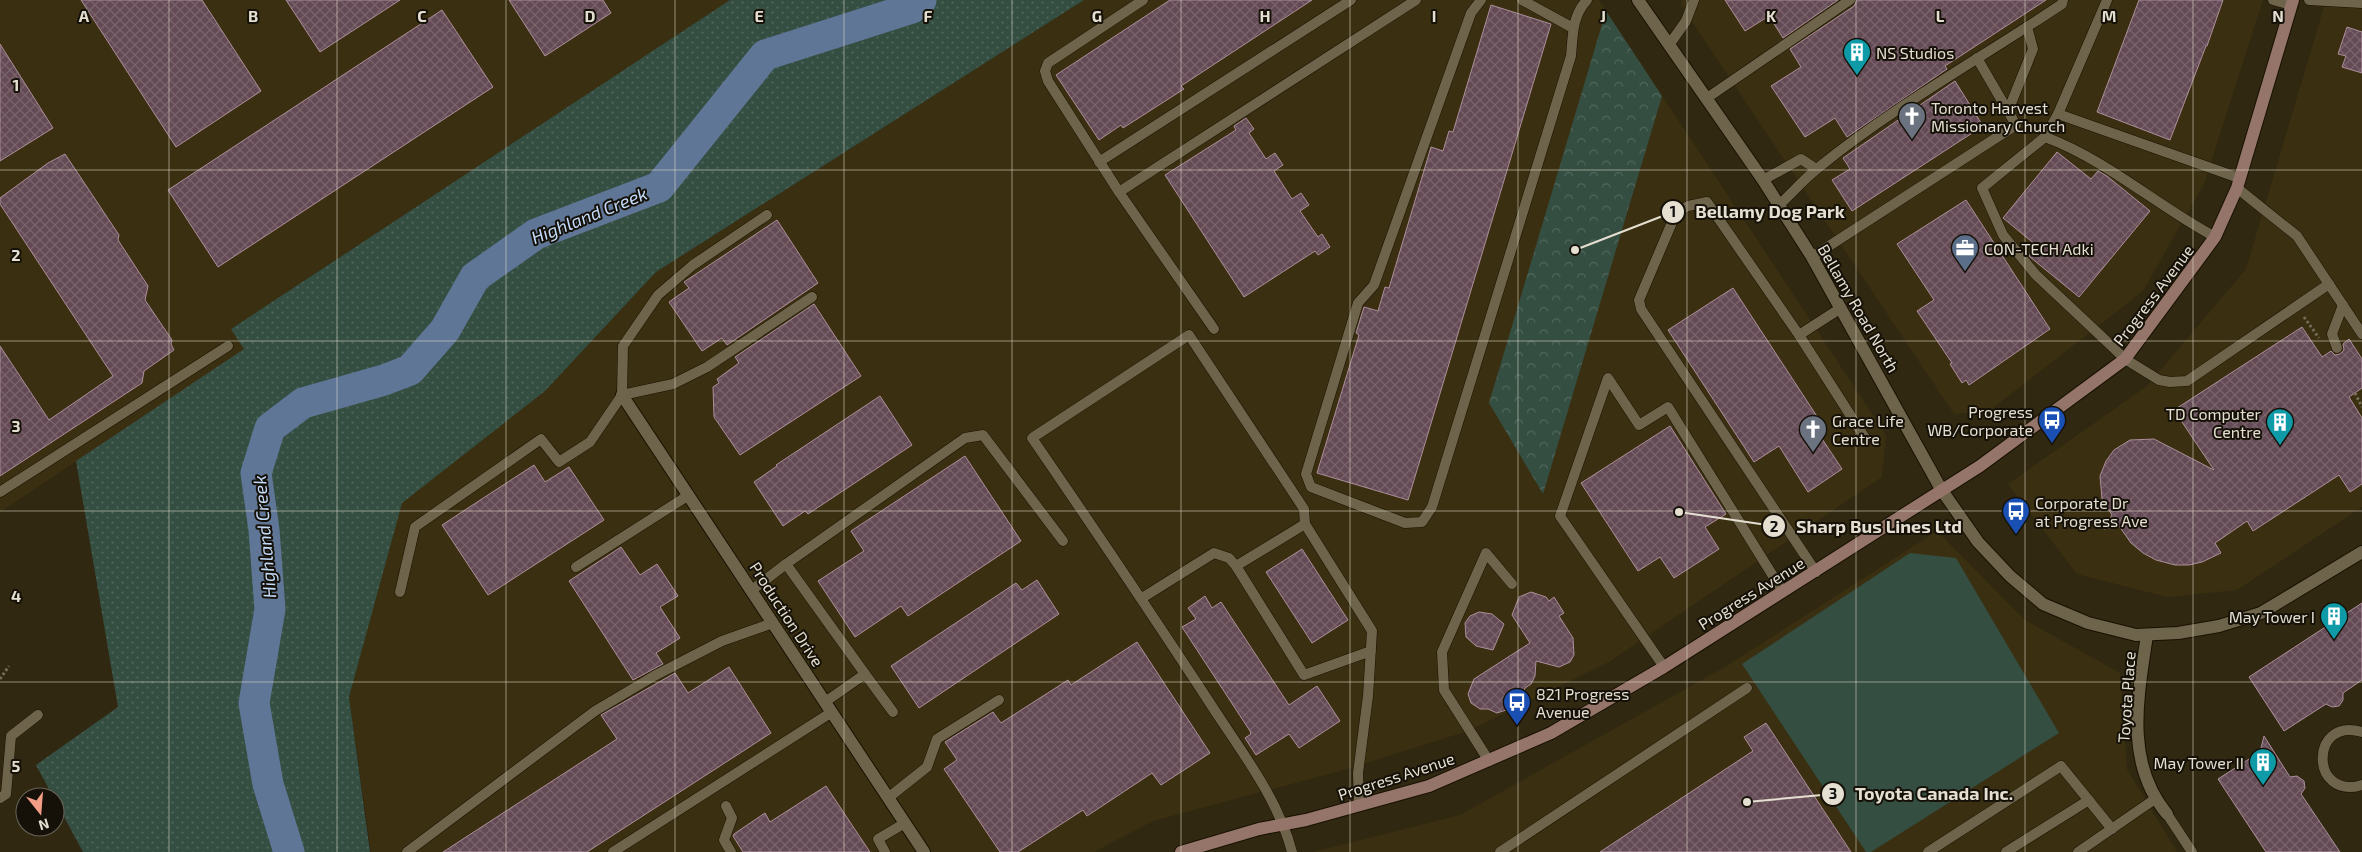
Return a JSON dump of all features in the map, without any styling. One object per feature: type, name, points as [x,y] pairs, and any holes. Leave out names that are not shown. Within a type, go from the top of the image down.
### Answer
[{"type":"main road","name":"Progress Avenue","points":[[1185,851],[1429,786],[1551,733],[1664,667],[1816,572],[1941,489],[1980,466],[2125,359],[2215,237],[2238,183],[2292,3]]},
{"type":"street","name":"Bellamy Road North","points":[[1638,0],[1763,180],[1812,257],[1941,489],[1978,542],[2010,576],[2043,604],[2088,623],[2147,636]]},
{"type":"street","name":"Production Drive","points":[[622,395],[924,852]]},
{"type":"street","points":[[2147,636],[2219,626],[2261,613],[2362,552]]},
{"type":"street","name":"Toyota Place","points":[[2147,636],[2141,675],[2138,752],[2155,799],[2167,814]]},
{"type":"lane","points":[[1143,0],[1048,63],[1045,71],[1048,81],[1099,162],[1214,329]]},
{"type":"lane","points":[[1099,162],[1350,0]]},
{"type":"lane","points":[[1119,192],[1416,0]]},
{"type":"lane","points":[[1481,0],[1471,14],[1374,285],[1358,303],[1306,474],[1311,486],[1405,523],[1422,522],[1432,507],[1571,56],[1578,10],[1587,0]]},
{"type":"lane","points":[[1522,0],[1574,28]]},
{"type":"lane","points":[[1669,45],[1686,21],[1694,0]]},
{"type":"lane","points":[[1707,98],[1850,0]]},
{"type":"lane","points":[[1779,205],[1816,170],[1910,100],[2027,27],[2062,4],[2063,0]]},
{"type":"lane","points":[[2107,0],[2058,114],[2045,137],[1982,188],[2003,235],[2036,275],[2125,359],[2159,380],[2170,382],[2186,381],[2329,284]]},
{"type":"lane","points":[[2273,0],[2292,3]]},
{"type":"lane","points":[[2309,0],[2362,3]]},
{"type":"lane","points":[[2008,111],[2033,49],[2027,27]]},
{"type":"lane","points":[[1812,257],[2016,125],[1977,58]]},
{"type":"lane","points":[[2058,114],[2238,183],[2297,236],[2362,334]]},
{"type":"lane","points":[[2045,137],[2105,166],[2186,222],[2215,237]]},
{"type":"lane","points":[[1763,180],[1801,158],[1816,170]]},
{"type":"lane","points":[[1816,572],[1641,309],[1639,300],[1676,213],[1688,206],[1707,202],[1799,335],[1865,438]]},
{"type":"lane","points":[[400,592],[415,527],[541,439],[558,462],[590,442],[622,395],[623,346],[658,295],[693,265],[767,216]]},
{"type":"lane","points":[[622,395],[673,384],[707,367],[812,297]]},
{"type":"lane","points":[[2337,348],[2332,334],[2343,305]]},
{"type":"lane","points":[[1799,335],[1841,308]]},
{"type":"lane","points":[[1292,852],[1283,824],[1263,784],[1142,598],[1032,438],[1189,335],[1304,509],[1306,524],[1372,631],[1368,696],[1358,773],[1359,806]]},
{"type":"lane","points":[[0,492],[228,346]]},
{"type":"lane","points":[[1664,667],[1560,516],[1608,378],[1639,425],[1668,407],[1783,592]]},
{"type":"lane","points":[[752,590],[965,438],[983,435],[1063,541]]},
{"type":"lane","points":[[576,567],[689,494]]},
{"type":"lane","points":[[1236,566],[1306,524]]},
{"type":"lane","points":[[1142,598],[1214,553],[1229,558],[1236,566],[1304,675],[1371,651]]},
{"type":"lane","points":[[1489,761],[1444,690],[1442,652],[1486,553],[1512,584]]},
{"type":"lane","points":[[786,564],[893,712]]},
{"type":"lane","points":[[407,852],[595,711],[654,676],[722,641],[773,623]]},
{"type":"lane","points":[[613,852],[829,707],[865,674]]},
{"type":"lane","points":[[1500,852],[1747,688]]},
{"type":"lane","points":[[888,798],[927,767],[937,739],[999,700]]},
{"type":"lane","points":[[0,798],[6,794],[11,736],[38,715]]},
{"type":"lane","points":[[2362,732],[2354,730],[2335,734],[2323,748],[2322,758],[2323,767],[2334,782],[2352,787],[2362,785]]},
{"type":"lane","points":[[1928,852],[2062,766],[2112,829]]},
{"type":"lane","points":[[2078,852],[2155,799]]},
{"type":"lane","points":[[2006,852],[2088,800]]},
{"type":"lane","points":[[726,806],[732,818],[724,840],[731,852]]},
{"type":"lane","points":[[2167,814],[2192,852]]},
{"type":"lane","points":[[885,852],[878,839],[905,823]]},
{"type":"path","points":[[2355,393],[2362,407]]},
{"type":"path","points":[[0,679],[9,666]]},
{"type":"shaded area","points":[[0,0],[730,0],[232,328],[245,349],[0,512]]},
{"type":"shaded area","points":[[1084,0],[1599,0],[1886,435],[1882,477],[1609,662],[1468,731],[1347,769],[1153,821],[1094,852],[371,852],[349,697],[401,503],[545,391],[656,272]]},
{"type":"shaded area","points":[[1682,0],[2263,0],[2204,184],[2143,291],[1988,412],[1954,414],[1681,5]]},
{"type":"shaded area","points":[[2326,0],[2362,0],[2362,507],[2237,590],[2167,597],[2077,574],[2008,484],[2147,386],[2246,269]]},
{"type":"shaded area","points":[[1937,531],[2025,620],[2120,673],[2127,769],[2177,852],[1313,852],[1460,815],[1725,667]]},
{"type":"green space","points":[[730,0],[1084,0],[656,272],[545,391],[402,503],[349,697],[370,852],[83,852],[65,819],[65,787],[48,787],[36,765],[118,707],[76,461],[244,349],[231,329]]},
{"type":"green space","points":[[1606,11],[1662,96],[1543,494],[1489,403]]},
{"type":"green space","points":[[1910,553],[1956,558],[2059,733],[1871,852],[1866,852],[1742,664]]},
{"type":"building","points":[[81,0],[202,0],[261,91],[176,147]]},
{"type":"building","points":[[286,0],[400,0],[320,52]]},
{"type":"building","points":[[509,0],[603,0],[611,13],[545,56]]},
{"type":"building","points":[[1170,0],[1312,0],[1181,86],[1184,89],[1123,128],[1121,125],[1099,140],[1056,75]]},
{"type":"building","points":[[1725,0],[1838,0],[1783,38],[1769,16],[1745,31]]},
{"type":"building","name":"NS Studios","points":[[1857,0],[2046,0],[1945,66],[1947,69],[1847,137],[1835,118],[1805,137],[1771,86],[1801,67],[1790,49],[1854,6]]},
{"type":"building","points":[[2139,0],[2223,0],[2170,140],[2097,112]]},
{"type":"building","points":[[1491,5],[1551,24],[1408,500],[1317,473],[1359,335],[1356,333],[1364,307],[1378,311],[1385,287],[1389,288],[1431,147],[1443,151],[1449,131],[1453,132]]},
{"type":"building","points":[[442,10],[493,87],[218,267],[168,190]]},
{"type":"building","points":[[2347,27],[2362,32],[2362,73],[2342,67],[2346,56],[2338,54]]},
{"type":"building","points":[[0,44],[53,128],[0,161]]},
{"type":"building","name":"Toronto Harvest Missionary Church","points":[[1955,81],[1983,126],[1852,211],[1832,180],[1850,169],[1843,158]]},
{"type":"building","points":[[1246,118],[1254,129],[1249,133],[1266,159],[1275,153],[1283,165],[1274,171],[1292,199],[1301,193],[1309,205],[1300,211],[1318,237],[1322,234],[1330,247],[1318,255],[1315,251],[1244,297],[1165,175],[1236,130],[1234,126]]},
{"type":"building","points":[[2057,152],[2091,179],[2098,171],[2107,176],[2150,211],[2079,297],[2029,256],[2037,246],[2003,218]]},
{"type":"building","points":[[65,154],[119,235],[118,240],[148,286],[145,300],[172,340],[171,344],[174,350],[144,371],[142,383],[0,476],[0,346],[49,420],[113,376],[0,204],[0,198],[48,163]]},
{"type":"building","name":"CON-TECH Adki","points":[[1966,200],[2050,329],[1969,385],[1966,380],[1962,383],[1950,364],[1952,363],[1917,311],[1934,300],[1897,244]]},
{"type":"building","points":[[777,220],[818,283],[727,345],[722,338],[702,351],[669,302],[689,288],[684,282]]},
{"type":"building","points":[[1733,288],[1820,421],[1813,425],[1842,469],[1808,492],[1779,446],[1754,462],[1668,330]]},
{"type":"building","points":[[814,304],[861,376],[740,455],[714,417],[713,387],[719,383],[717,379],[739,363],[735,357]]},
{"type":"building","name":"TD Computer Centre","points":[[2302,327],[2322,357],[2331,351],[2335,355],[2340,354],[2344,350],[2343,344],[2349,339],[2362,359],[2362,388],[2349,397],[2362,418],[2362,484],[2350,492],[2339,475],[2253,531],[2247,521],[2215,543],[2221,553],[2202,562],[2189,565],[2175,565],[2156,560],[2143,553],[2131,543],[2119,526],[2104,529],[2112,515],[2102,499],[2100,476],[2106,461],[2114,450],[2130,440],[2154,439],[2214,470],[2174,410]]},
{"type":"building","points":[[880,396],[912,445],[808,514],[805,511],[783,526],[754,482],[776,465]]},
{"type":"building","points":[[1670,426],[1726,514],[1705,527],[1719,549],[1674,578],[1660,557],[1638,571],[1581,483]]},
{"type":"building","points":[[965,456],[1021,541],[908,616],[901,606],[855,637],[818,581],[864,551],[851,531]]},
{"type":"building","points":[[534,465],[545,482],[569,467],[604,520],[488,595],[442,525]]},
{"type":"building","points":[[621,547],[640,575],[657,564],[678,596],[660,607],[680,638],[656,653],[663,664],[633,680],[569,581]]},
{"type":"building","points":[[1302,549],[1348,620],[1312,643],[1266,572]]},
{"type":"building","points":[[1037,580],[1059,614],[919,708],[891,666],[1016,583],[1022,590]]},
{"type":"building","points":[[1531,592],[1546,597],[1549,601],[1554,597],[1564,613],[1559,616],[1573,638],[1574,655],[1570,662],[1559,667],[1536,661],[1535,676],[1531,684],[1525,688],[1522,696],[1511,701],[1506,710],[1497,713],[1488,709],[1480,709],[1471,703],[1468,694],[1474,679],[1530,643],[1512,615],[1519,597]]},
{"type":"building","points":[[1205,596],[1212,608],[1221,602],[1289,705],[1317,686],[1340,721],[1299,748],[1289,734],[1256,755],[1245,738],[1251,734],[1250,731],[1182,627],[1196,619],[1188,608]]},
{"type":"building","name":"May Tower I","points":[[2362,603],[2362,680],[2343,693],[2343,700],[2339,706],[2332,707],[2326,704],[2284,731],[2249,677]]},
{"type":"building","points":[[1479,612],[1492,614],[1504,624],[1493,650],[1476,646],[1466,637],[1465,623],[1470,616]]},
{"type":"building","points":[[1137,642],[1210,753],[1161,785],[1152,773],[1087,816],[1083,810],[1018,852],[1000,852],[944,769],[957,760],[945,742],[993,712],[1001,723],[1068,680],[1071,685]]},
{"type":"building","points":[[729,667],[771,733],[587,852],[443,852],[617,739],[601,715],[675,673],[688,693]]},
{"type":"building","points":[[1766,723],[1851,852],[1600,852],[1753,751],[1744,737]]},
{"type":"building","name":"May Tower II","points":[[2264,736],[2290,777],[2297,776],[2304,781],[2305,788],[2301,794],[2340,852],[2266,852],[2218,779],[2260,752]]},
{"type":"building","points":[[826,786],[870,852],[743,852],[733,836],[734,834],[765,813],[770,822]]},
{"type":"waterway","name":"Highland Creek","points":[[289,852],[268,784],[254,703],[270,609],[264,530],[256,473],[270,428],[303,403],[384,380],[410,370],[445,330],[475,277],[536,234],[659,187],[765,55],[912,8],[921,0]]},
{"type":"place","name":"NS Studios","points":[[1857,76]]},
{"type":"place","name":"Toronto Harvest Missionary Church","points":[[1912,140]]},
{"type":"place","name":"Bellamy Dog Park","points":[[1575,250]]},
{"type":"place","name":"CON-TECH Adki","points":[[1965,272]]},
{"type":"place","name":"Progress WB/Corporate","points":[[2052,444]]},
{"type":"place","name":"TD Computer Centre","points":[[2280,446]]},
{"type":"place","name":"Grace Life Centre","points":[[1813,453]]},
{"type":"place","name":"Sharp Bus Lines Ltd","points":[[1679,512]]},
{"type":"place","name":"Corporate Dr at Progress Ave","points":[[2016,535]]},
{"type":"place","name":"May Tower I","points":[[2334,640]]},
{"type":"place","name":"821 Progress Avenue","points":[[1517,726]]},
{"type":"place","name":"May Tower II","points":[[2263,786]]},
{"type":"place","name":"Toyota Canada Inc.","points":[[1747,802]]}]
